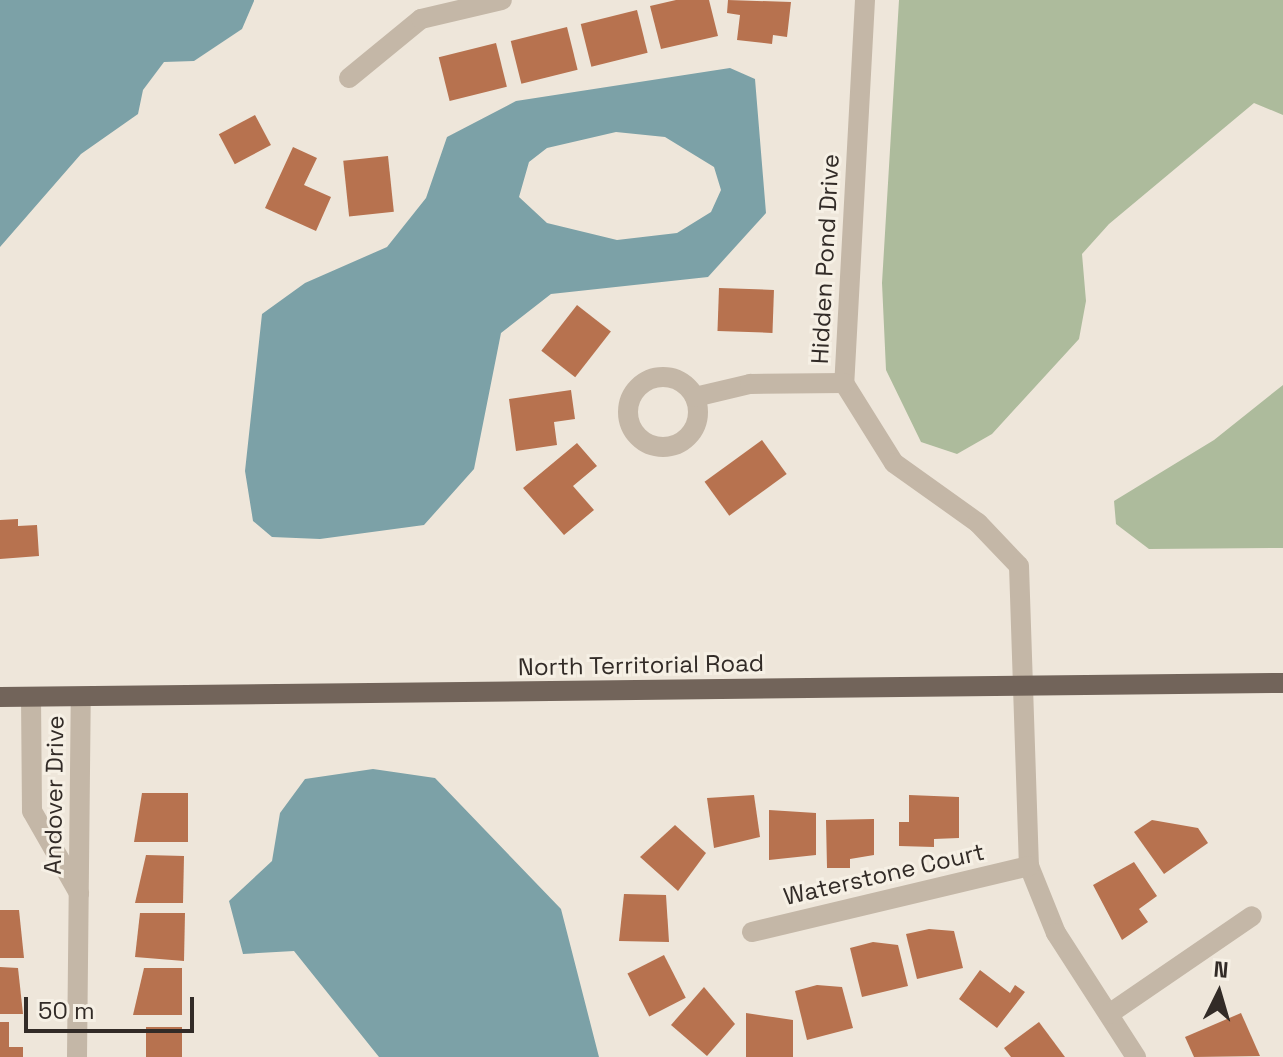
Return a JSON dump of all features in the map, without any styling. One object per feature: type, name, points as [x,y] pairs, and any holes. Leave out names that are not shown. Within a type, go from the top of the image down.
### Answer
[{"type":"main road","name":"North Territorial Road","points":[[0,697],[1283,683]]},
{"type":"street","points":[[349,78],[421,19],[502,0]]},
{"type":"street","name":"Hidden Pond Drive","points":[[865,0],[844,383],[894,463],[978,523],[1019,566],[1029,866],[1056,933],[1136,1057]]},
{"type":"street","points":[[695,397],[750,384],[844,383]]},
{"type":"street","name":"Andover Drive","points":[[31,697],[32,811],[79,893]]},
{"type":"street","name":"Andover Drive","points":[[77,1057],[81,697]]},
{"type":"street","name":"Waterstone Court","points":[[752,932],[1029,866]]},
{"type":"street","points":[[1109,1014],[1252,916]]},
{"type":"green space","points":[[899,0],[1283,0],[1283,115],[1254,103],[1109,224],[1082,254],[1086,301],[1079,339],[992,434],[957,454],[921,442],[886,370],[882,283]]},
{"type":"green space","points":[[1283,385],[1283,548],[1149,549],[1116,524],[1114,501],[1214,440]]},
{"type":"water","points":[[0,0],[254,1],[242,29],[194,61],[164,62],[143,90],[138,114],[81,154],[0,247]]},
{"type":"water","points":[[730,68],[755,79],[766,213],[708,277],[551,294],[501,333],[474,469],[424,525],[320,539],[272,537],[253,521],[245,471],[262,314],[305,283],[387,247],[426,198],[447,137],[516,101]],"holes":[[[616,132],[665,137],[714,167],[721,190],[711,212],[677,233],[617,240],[547,223],[519,197],[529,162],[547,148]]]},
{"type":"water","points":[[373,769],[435,778],[561,909],[599,1057],[379,1057],[294,951],[243,954],[229,901],[272,861],[280,813],[305,779]]},
{"type":"building","points":[[676,0],[709,0],[718,36],[661,49],[650,6]]},
{"type":"building","points":[[728,0],[791,2],[787,37],[773,35],[772,44],[737,40],[740,15],[727,13]]},
{"type":"building","points":[[637,10],[648,53],[591,67],[581,24]]},
{"type":"building","points":[[567,27],[578,70],[521,84],[511,41]]},
{"type":"building","points":[[496,43],[507,87],[450,101],[439,57]]},
{"type":"building","points":[[255,115],[271,145],[235,164],[219,134]]},
{"type":"building","points":[[293,147],[317,158],[304,185],[331,197],[316,231],[265,208]]},
{"type":"building","points":[[388,156],[394,212],[349,216],[343,161]]},
{"type":"building","points":[[719,288],[774,290],[772,333],[717,331]]},
{"type":"building","points":[[577,305],[611,331],[575,377],[541,351]]},
{"type":"building","points":[[571,390],[575,419],[554,422],[557,445],[516,451],[509,399]]},
{"type":"building","points":[[762,440],[787,474],[729,516],[705,482]]},
{"type":"building","points":[[577,443],[597,466],[573,486],[594,510],[564,535],[523,488]]},
{"type":"building","points":[[18,519],[18,526],[37,525],[39,556],[0,559],[0,520]]},
{"type":"building","points":[[142,793],[188,793],[188,842],[134,842]]},
{"type":"building","points":[[754,795],[760,837],[714,848],[707,798]]},
{"type":"building","points":[[909,795],[959,797],[959,838],[934,839],[934,847],[899,846],[899,822],[909,822]]},
{"type":"building","points":[[769,810],[816,813],[816,855],[769,860]]},
{"type":"building","points":[[874,819],[874,855],[850,859],[850,868],[827,868],[826,820]]},
{"type":"building","points":[[1152,820],[1198,828],[1208,843],[1164,874],[1134,832]]},
{"type":"building","points":[[675,825],[706,853],[678,891],[640,857]]},
{"type":"building","points":[[146,855],[184,856],[183,903],[135,903]]},
{"type":"building","points":[[1134,862],[1157,896],[1139,909],[1148,922],[1122,940],[1093,885]]},
{"type":"building","points":[[624,894],[666,895],[669,942],[619,941]]},
{"type":"building","points":[[0,910],[19,910],[24,958],[0,958]]},
{"type":"building","points":[[140,913],[185,913],[184,961],[135,957]]},
{"type":"building","points":[[929,929],[954,931],[963,968],[917,979],[906,934]]},
{"type":"building","points":[[873,942],[898,945],[908,986],[862,997],[850,948]]},
{"type":"building","points":[[664,955],[686,998],[649,1016],[627,974]]},
{"type":"building","points":[[0,967],[18,968],[23,1014],[0,1014]]},
{"type":"building","points":[[144,968],[182,968],[182,1015],[133,1015]]},
{"type":"building","points":[[980,970],[1010,993],[1015,985],[1025,992],[997,1028],[959,999]]},
{"type":"building","points":[[817,985],[842,987],[853,1028],[807,1040],[795,991]]},
{"type":"building","points":[[704,987],[735,1024],[707,1056],[671,1025]]},
{"type":"building","points":[[746,1013],[793,1020],[793,1057],[746,1057]]},
{"type":"building","points":[[1241,1013],[1260,1056],[1194,1057],[1185,1037]]},
{"type":"building","points":[[0,1022],[9,1022],[9,1047],[23,1047],[23,1057],[0,1057]]},
{"type":"building","points":[[1039,1022],[1065,1057],[1011,1057],[1004,1048]]},
{"type":"building","points":[[146,1027],[182,1027],[182,1057],[146,1057]]}]
